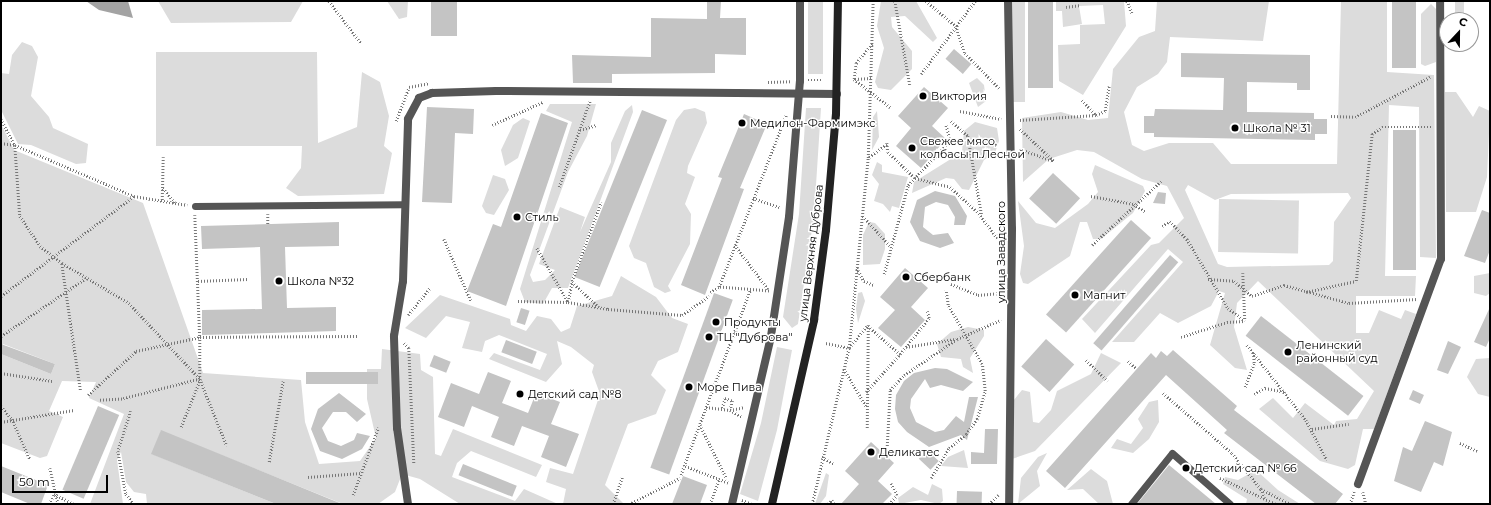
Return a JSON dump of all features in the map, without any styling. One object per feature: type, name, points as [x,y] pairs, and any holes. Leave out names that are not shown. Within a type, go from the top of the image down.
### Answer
[{"type":"main road","name":"улица Верхняя Дуброва","points":[[772,504],[814,320],[826,230],[836,94],[838,1]]},
{"type":"street","points":[[732,504],[771,336],[789,217],[800,1]]},
{"type":"street","name":"улица Завадского","points":[[1008,1],[1011,120],[1012,292],[1009,504]]},
{"type":"street","points":[[1358,484],[1441,259],[1438,73],[1440,1]]},
{"type":"street","points":[[408,504],[397,428],[396,334],[403,281],[404,204],[408,119],[419,98],[432,93],[594,92],[836,94]]},
{"type":"lane","points":[[195,206],[404,204]]},
{"type":"lane","points":[[1131,504],[1172,453],[1230,504]]},
{"type":"path","points":[[328,1],[361,43]]},
{"type":"path","points":[[812,504],[849,348],[868,158],[873,1]]},
{"type":"path","points":[[895,1],[910,85]]},
{"type":"path","points":[[926,1],[956,26],[965,53],[1004,94]]},
{"type":"path","points":[[921,74],[975,1]]},
{"type":"path","points":[[1127,1],[1132,13]]},
{"type":"path","points":[[1066,6],[1081,5]]},
{"type":"path","points":[[854,79],[856,63],[872,44]]},
{"type":"path","points":[[1331,116],[1355,117],[1438,73]]},
{"type":"path","points":[[792,74],[792,81],[796,94]]},
{"type":"path","points":[[854,79],[871,78]]},
{"type":"path","points":[[854,79],[890,107]]},
{"type":"path","points":[[806,80],[822,80]]},
{"type":"path","points":[[761,82],[792,81]]},
{"type":"path","points":[[396,130],[396,116],[409,87],[433,83]]},
{"type":"path","points":[[960,111],[1011,120],[1096,115],[1105,110],[1109,86]]},
{"type":"path","points":[[559,187],[594,92]]},
{"type":"path","points":[[492,125],[546,100]]},
{"type":"path","points":[[1082,100],[1096,115]]},
{"type":"path","points":[[719,287],[788,111],[786,135]]},
{"type":"path","points":[[1,118],[15,145],[20,216],[40,246],[62,263],[129,302],[200,379],[227,446]]},
{"type":"path","points":[[1011,120],[1055,162],[1011,146]]},
{"type":"path","points":[[951,121],[968,136],[982,218]]},
{"type":"path","points":[[580,130],[596,125]]},
{"type":"path","points":[[884,274],[908,184],[950,141],[946,126]]},
{"type":"path","points":[[1306,292],[1356,281],[1372,134],[1382,127],[1439,127]]},
{"type":"path","points":[[1,143],[15,145],[134,196],[195,206],[200,337],[200,379],[181,427]]},
{"type":"path","points":[[868,158],[887,143],[888,152],[915,178],[950,187],[982,218],[997,238]]},
{"type":"path","points":[[162,200],[163,157]]},
{"type":"path","points":[[1092,245],[1134,204],[1161,181]]},
{"type":"path","points":[[162,188],[175,202]]},
{"type":"path","points":[[1,296],[55,258],[134,196]]},
{"type":"path","points":[[1090,196],[1134,204],[1146,212]]},
{"type":"path","points":[[753,198],[779,207]]},
{"type":"path","points":[[778,214],[780,199]]},
{"type":"path","points":[[568,302],[572,281],[601,202]]},
{"type":"path","points":[[862,216],[891,247]]},
{"type":"path","points":[[1162,226],[1170,221],[1187,239],[1208,279],[1228,308],[1245,321]]},
{"type":"path","points":[[444,239],[472,301]]},
{"type":"path","points":[[735,245],[769,291]]},
{"type":"path","points":[[537,248],[568,302]]},
{"type":"path","points":[[62,263],[81,392]]},
{"type":"path","points":[[857,268],[864,281],[874,285]]},
{"type":"path","points":[[1243,273],[1245,321]]},
{"type":"path","points":[[1,336],[67,294],[86,278]]},
{"type":"path","points":[[198,281],[248,279]]},
{"type":"path","points":[[1208,279],[1234,281],[1244,287],[1252,296],[1284,286],[1349,304],[1426,298]]},
{"type":"path","points":[[572,281],[600,308]]},
{"type":"path","points":[[768,298],[770,283]]},
{"type":"path","points":[[952,284],[978,295],[1012,292]]},
{"type":"path","points":[[710,292],[719,287],[769,291]]},
{"type":"path","points":[[414,473],[409,348],[396,334],[430,288]]},
{"type":"path","points":[[629,504],[680,477],[750,290]]},
{"type":"path","points":[[930,478],[949,448],[966,434],[977,418],[985,391],[982,364],[967,335],[948,306],[946,290]]},
{"type":"path","points":[[518,301],[568,302],[600,308],[682,315],[709,296]]},
{"type":"path","points":[[866,392],[906,347],[929,318],[927,311]]},
{"type":"path","points":[[906,347],[957,338],[1012,316]]},
{"type":"path","points":[[1182,337],[1227,322],[1245,321]]},
{"type":"path","points":[[849,348],[868,325]]},
{"type":"path","points":[[868,325],[900,354]]},
{"type":"path","points":[[867,428],[866,392],[868,325]]},
{"type":"path","points":[[734,332],[756,339],[763,336],[761,343]]},
{"type":"path","points":[[88,395],[136,351],[166,342],[200,337],[360,336]]},
{"type":"path","points":[[779,337],[791,337]]},
{"type":"path","points":[[886,446],[890,390],[904,375],[957,338]]},
{"type":"path","points":[[826,343],[849,348]]},
{"type":"path","points":[[1248,345],[1262,366],[1287,392],[1312,428],[1327,460]]},
{"type":"path","points":[[1245,387],[1254,364],[1253,352]]},
{"type":"path","points":[[1086,360],[1108,381]]},
{"type":"path","points":[[1128,361],[1137,369]]},
{"type":"path","points":[[844,368],[866,406]]},
{"type":"path","points":[[1,373],[52,381]]},
{"type":"path","points":[[100,400],[122,399],[200,379]]},
{"type":"path","points":[[269,462],[282,382]]},
{"type":"path","points":[[1254,394],[1265,388],[1287,392]]},
{"type":"path","points":[[1163,393],[1232,453],[1261,489],[1265,499]]},
{"type":"path","points":[[722,408],[725,398],[733,401],[730,410]]},
{"type":"path","points":[[743,426],[749,400]]},
{"type":"path","points":[[1,406],[12,418],[30,459]]},
{"type":"path","points":[[706,407],[730,410],[744,419]]},
{"type":"path","points":[[730,410],[747,407]]},
{"type":"path","points":[[1,422],[12,418],[74,410]]},
{"type":"path","points":[[130,411],[118,451],[126,494],[134,504]]},
{"type":"path","points":[[1312,428],[1349,424]]},
{"type":"path","points":[[700,425],[730,484]]},
{"type":"path","points":[[353,495],[378,428]]},
{"type":"path","points":[[1460,443],[1477,451]]},
{"type":"path","points":[[822,457],[834,464]]},
{"type":"path","points":[[684,466],[730,484]]},
{"type":"path","points":[[50,468],[54,494],[58,504]]},
{"type":"path","points":[[308,477],[361,473]]},
{"type":"path","points":[[728,490],[732,476]]},
{"type":"path","points":[[613,504],[622,478]]},
{"type":"path","points":[[1220,478],[1276,504]]},
{"type":"path","points":[[710,504],[719,479]]},
{"type":"path","points":[[889,504],[897,495],[891,484]]},
{"type":"path","points":[[1261,489],[1291,504]]},
{"type":"path","points":[[49,504],[54,494]]},
{"type":"path","points":[[54,494],[74,504]]},
{"type":"path","points":[[828,504],[832,500],[834,504]]},
{"type":"shaded area","points":[[86,1],[128,1],[133,18],[99,10]]},
{"type":"shaded area","points":[[158,1],[303,1],[291,22],[171,23]]},
{"type":"shaded area","points":[[387,1],[408,1],[407,17],[399,19]]},
{"type":"shaded area","points":[[808,1],[823,1],[823,74],[808,74]]},
{"type":"shaded area","points":[[881,1],[916,1],[937,38],[933,42],[905,16],[891,17],[892,27],[912,51],[912,69],[891,90],[878,88],[875,82],[884,48],[877,26]]},
{"type":"shaded area","points":[[1012,1],[1025,1],[1025,102],[1012,102]]},
{"type":"shaded area","points":[[1056,1],[1124,1],[1126,26],[1083,95],[1059,81],[1058,45],[1080,44],[1080,25],[1105,24],[1103,5],[1079,6],[1082,24],[1063,27],[1062,11],[1056,11]]},
{"type":"shaded area","points":[[1157,1],[1269,1],[1263,41],[1170,37],[1167,62],[1158,74],[1137,87],[1124,112],[1132,145],[1144,151],[1169,143],[1213,143],[1231,164],[1337,164],[1341,1],[1387,1],[1387,72],[1434,75],[1436,258],[1420,257],[1419,107],[1389,105],[1385,276],[1416,276],[1415,296],[1356,296],[1356,333],[1369,333],[1379,310],[1401,319],[1405,310],[1416,314],[1374,429],[1363,429],[1355,465],[1348,469],[1320,461],[1259,409],[1273,398],[1293,418],[1305,403],[1334,425],[1336,421],[1357,419],[1374,391],[1258,281],[1237,303],[1234,327],[1247,370],[1235,368],[1210,345],[1225,293],[1219,291],[1211,306],[1178,323],[1160,313],[1134,342],[1112,342],[1183,262],[1168,249],[1095,333],[1082,319],[1151,245],[1159,243],[1184,218],[1167,186],[1142,179],[1094,152],[1077,150],[1049,159],[1023,182],[1022,118],[1061,112],[1088,120],[1108,118],[1113,69],[1139,37],[1155,31]],"holes":[[[1188,185],[1215,200],[1231,194],[1348,193],[1351,198],[1334,222],[1333,261],[1329,265],[1227,267],[1218,264],[1185,190]]]},
{"type":"shaded area","points":[[1455,1],[1464,1],[1464,12],[1455,12]]},
{"type":"shaded area","points":[[1431,4],[1436,9],[1436,62],[1425,66],[1421,64],[1421,14]]},
{"type":"shaded area","points":[[22,42],[32,46],[38,57],[31,96],[49,117],[53,128],[88,144],[86,163],[76,164],[31,145],[18,144],[1,110],[1,73],[9,74],[12,55]]},
{"type":"shaded area","points":[[156,52],[317,52],[318,143],[357,127],[362,72],[380,82],[389,116],[384,146],[392,153],[384,194],[298,196],[286,188],[301,168],[302,146],[156,146]]},
{"type":"shaded area","points":[[977,78],[984,85],[986,101],[978,107],[969,83]]},
{"type":"shaded area","points":[[1445,92],[1456,92],[1473,117],[1479,106],[1490,111],[1487,177],[1476,212],[1446,212]]},
{"type":"shaded area","points":[[550,104],[596,104],[587,136],[568,172],[530,275],[533,282],[545,280],[555,270],[539,264],[560,207],[585,217],[580,232],[611,162],[611,143],[625,111],[632,105],[633,112],[568,288],[552,288],[543,304],[525,302],[520,289],[572,122],[546,111]]},
{"type":"shaded area","points":[[695,108],[705,112],[707,123],[688,166],[687,173],[695,177],[685,204],[691,214],[690,244],[668,286],[671,291],[665,293],[654,287],[646,263],[634,258],[629,246],[676,120],[684,110]]},
{"type":"shaded area","points":[[806,108],[821,108],[814,216],[798,324],[792,328],[783,317],[799,214]]},
{"type":"shaded area","points":[[877,111],[879,137],[872,150],[873,117]]},
{"type":"shaded area","points":[[523,118],[530,121],[518,158],[505,166],[501,150],[513,125]]},
{"type":"shaded area","points":[[975,122],[997,128],[999,141],[995,153],[984,160],[969,190],[962,189],[954,179],[946,178],[912,193],[914,182],[962,152],[964,131]]},
{"type":"shaded area","points":[[1,124],[14,150],[143,203],[203,373],[301,380],[305,422],[319,464],[360,461],[376,438],[367,399],[367,369],[381,369],[382,349],[420,354],[421,370],[433,377],[435,454],[441,456],[453,429],[542,465],[536,477],[471,451],[457,463],[452,477],[515,501],[524,489],[558,504],[460,504],[420,479],[402,474],[395,492],[378,504],[343,504],[161,431],[152,454],[276,504],[147,504],[146,494],[134,492],[126,482],[121,452],[117,460],[123,504],[90,504],[124,414],[89,398],[96,382],[62,381],[49,411],[63,417],[47,456],[40,458],[1,443],[1,354],[51,374],[55,364],[3,344],[1,349]]},
{"type":"shaded area","points":[[877,162],[882,165],[882,172],[908,177],[899,208],[892,206],[890,212],[883,204],[874,201],[879,184],[872,175]]},
{"type":"shaded area","points":[[1095,165],[1143,186],[1145,191],[1133,213],[1101,239],[1093,239],[1087,222],[1080,222],[1070,256],[1028,284],[1023,283],[1020,274],[1024,246],[1018,201],[1036,223],[1055,228],[1088,204],[1098,192],[1092,174]]},
{"type":"shaded area","points":[[493,175],[505,179],[509,190],[494,215],[486,213],[482,206]]},
{"type":"shaded area","points":[[1219,199],[1299,200],[1298,253],[1218,252]]},
{"type":"shaded area","points":[[869,222],[875,223],[885,234],[885,249],[880,264],[863,265],[863,235]]},
{"type":"shaded area","points":[[1490,273],[1490,293],[1486,296],[1474,293],[1474,276]]},
{"type":"shaded area","points":[[621,276],[656,297],[672,318],[688,324],[678,352],[658,361],[651,375],[666,390],[656,414],[628,424],[605,485],[624,504],[563,504],[566,489],[546,482],[550,468],[573,474],[600,394],[592,372],[594,365],[571,347],[557,341],[562,364],[546,382],[489,359],[494,353],[540,370],[547,354],[499,335],[485,341],[482,352],[462,348],[470,322],[446,316],[426,338],[405,328],[440,295],[510,319],[511,325],[526,331],[537,316],[551,319],[561,332],[570,328],[577,306],[612,296]]},
{"type":"shaded area","points":[[862,292],[865,301],[858,323],[856,309],[858,293]]},
{"type":"shaded area","points":[[968,327],[984,330],[984,336],[970,358],[973,373],[963,367],[961,359],[941,357],[937,344],[951,332]]},
{"type":"shaded area","points":[[777,347],[792,350],[777,430],[758,501],[740,494],[761,423]]},
{"type":"shaded area","points":[[1101,353],[1121,363],[1035,451],[1012,459],[1013,401],[1022,390],[1030,392],[1033,422],[1039,423],[1051,410],[1057,391],[1091,374]]},
{"type":"shaded area","points":[[1490,358],[1490,397],[1478,394],[1467,377],[1476,359]]},
{"type":"shaded area","points":[[1158,400],[1159,422],[1149,439],[1133,453],[1111,448],[1117,439],[1131,444],[1143,428],[1138,419],[1149,402]]},
{"type":"shaded area","points":[[964,450],[968,468],[941,466],[948,457]]},
{"type":"shaded area","points":[[1047,453],[1037,471],[1040,486],[1018,504],[1021,478],[1038,457]]},
{"type":"shaded area","points":[[1091,469],[1107,481],[1113,504],[1099,504],[1083,489],[1067,490]]},
{"type":"shaded area","points":[[1256,470],[1278,490],[1300,504],[1246,504],[1247,499],[1223,484],[1225,477],[1238,480]]},
{"type":"shaded area","points":[[826,473],[829,475],[826,496],[820,504],[815,504]]},
{"type":"shaded area","points":[[932,484],[942,489],[943,501],[939,504],[921,500],[899,504],[898,498],[913,487],[928,495]]},
{"type":"building","points":[[431,1],[457,1],[457,36],[431,36]]},
{"type":"building","points":[[707,1],[721,1],[720,18],[746,18],[746,55],[715,54],[715,73],[612,74],[612,83],[573,83],[572,55],[651,57],[651,18],[707,19]]},
{"type":"building","points":[[1028,1],[1053,1],[1053,88],[1028,88]]},
{"type":"building","points":[[1392,1],[1416,1],[1416,68],[1392,68]]},
{"type":"building","points":[[954,49],[971,64],[963,74],[945,59]]},
{"type":"building","points":[[1181,53],[1310,55],[1310,90],[1297,90],[1297,83],[1247,82],[1247,112],[1314,113],[1314,119],[1327,119],[1327,134],[1315,134],[1315,140],[1154,137],[1154,133],[1144,133],[1144,116],[1154,116],[1155,109],[1223,110],[1224,78],[1181,77]]},
{"type":"building","points":[[924,87],[948,108],[932,126],[946,139],[921,168],[896,146],[911,128],[898,116]]},
{"type":"building","points":[[427,107],[474,109],[473,134],[455,133],[452,203],[422,202]]},
{"type":"building","points":[[642,110],[667,120],[600,287],[575,277]]},
{"type":"building","points":[[541,113],[568,123],[506,306],[467,291],[493,224],[501,227]]},
{"type":"building","points":[[744,114],[767,124],[740,188],[744,189],[705,295],[681,285],[722,178],[718,177]]},
{"type":"building","points":[[1393,130],[1416,130],[1416,270],[1393,270]]},
{"type":"building","points":[[1053,173],[1080,198],[1056,224],[1029,199]]},
{"type":"building","points":[[935,191],[955,196],[967,216],[965,225],[954,225],[955,217],[948,205],[936,202],[925,207],[923,227],[933,235],[948,233],[954,243],[940,248],[920,241],[910,222],[917,200]]},
{"type":"building","points":[[1158,192],[1166,193],[1165,204],[1153,203]]},
{"type":"building","points":[[1482,210],[1490,213],[1490,250],[1485,263],[1464,256]]},
{"type":"building","points":[[1131,220],[1151,238],[1066,332],[1046,314]]},
{"type":"building","points":[[339,222],[339,246],[285,247],[287,308],[336,307],[336,331],[202,335],[202,310],[262,309],[260,247],[202,249],[201,226]]},
{"type":"building","points":[[1170,255],[1178,262],[1102,351],[1093,343]]},
{"type":"building","points":[[905,268],[928,288],[911,307],[925,320],[901,347],[878,328],[895,310],[880,297]]},
{"type":"building","points":[[714,293],[733,300],[669,475],[650,468]]},
{"type":"building","points":[[1490,307],[1490,338],[1486,347],[1474,342]]},
{"type":"building","points":[[521,308],[530,311],[525,325],[516,322]]},
{"type":"building","points":[[1261,316],[1363,396],[1348,416],[1246,336]]},
{"type":"building","points":[[1046,339],[1074,364],[1049,392],[1021,366]]},
{"type":"building","points":[[506,340],[537,352],[532,364],[501,352]]},
{"type":"building","points":[[1448,341],[1461,347],[1448,374],[1437,370]]},
{"type":"building","points":[[1,344],[55,364],[51,374],[1,354]]},
{"type":"building","points":[[1173,350],[1237,406],[1234,410],[1343,494],[1335,504],[1316,504],[1224,433],[1227,430],[1166,375],[1065,488],[1046,471],[1151,353],[1156,358],[1161,351],[1167,356]]},
{"type":"building","points":[[434,355],[451,362],[446,373],[430,366]]},
{"type":"building","points":[[935,368],[947,369],[973,382],[963,391],[941,385],[930,388],[925,379],[911,399],[910,408],[916,422],[935,432],[944,430],[956,416],[964,422],[969,397],[978,397],[967,440],[961,435],[929,447],[907,432],[898,422],[895,409],[896,395],[904,381],[914,373]]},
{"type":"building","points":[[306,372],[378,372],[378,384],[306,384]]},
{"type":"building","name":"Детский сад №8","points":[[488,372],[511,381],[502,403],[528,413],[536,393],[560,402],[551,424],[579,434],[566,467],[541,457],[549,436],[522,426],[514,446],[491,437],[499,417],[472,406],[464,427],[438,417],[451,383],[479,394]]},
{"type":"building","points":[[1413,390],[1424,395],[1420,404],[1409,399]]},
{"type":"building","points":[[339,393],[366,414],[357,422],[346,412],[333,412],[322,428],[328,441],[341,446],[354,440],[357,433],[370,436],[362,449],[342,459],[320,451],[311,429],[318,409]]},
{"type":"building","points":[[98,406],[119,415],[84,499],[62,490]]},
{"type":"building","points":[[1425,421],[1452,432],[1443,466],[1434,462],[1421,492],[1394,481],[1403,447],[1412,451]]},
{"type":"building","points":[[985,429],[998,429],[997,464],[971,464],[971,452],[984,453]]},
{"type":"building","points":[[161,430],[342,504],[276,504],[151,454]]},
{"type":"building","points":[[871,442],[894,463],[878,481],[892,494],[882,504],[841,504],[859,484],[845,471]]},
{"type":"building","points":[[927,450],[939,461],[931,470],[919,459]]},
{"type":"building","points":[[463,464],[517,486],[512,497],[459,475]]},
{"type":"building","points":[[1169,465],[1216,504],[1137,504]]},
{"type":"building","points":[[1,466],[48,485],[41,504],[30,504],[1,492]]},
{"type":"building","points":[[683,476],[707,485],[700,504],[672,504]]},
{"type":"building","points":[[957,491],[982,492],[982,504],[957,504]]},
{"type":"place","name":"Виктория","points":[[923,96]]},
{"type":"place","name":"Медилон-Фармимэкс","points":[[742,123]]},
{"type":"place","name":"Школа № 31","points":[[1235,128]]},
{"type":"place","name":"Свежее мясо, колбасы п.Лесной","points":[[912,148]]},
{"type":"place","name":"Стиль","points":[[517,217]]},
{"type":"place","name":"Сбербанк","points":[[906,277]]},
{"type":"place","name":"Школа №32","points":[[279,281]]},
{"type":"place","name":"Магнит","points":[[1075,295]]},
{"type":"place","name":"Продукты","points":[[716,322]]},
{"type":"place","name":"ТЦ \"Дуброва\"","points":[[709,337]]},
{"type":"place","name":"Ленинский районный суд","points":[[1288,352]]},
{"type":"place","name":"Море Пива","points":[[689,387]]},
{"type":"place","name":"Детский сад №8","points":[[520,394]]},
{"type":"place","name":"Деликатес","points":[[871,452]]},
{"type":"place","name":"Детский сад № 66","points":[[1186,468]]}]
